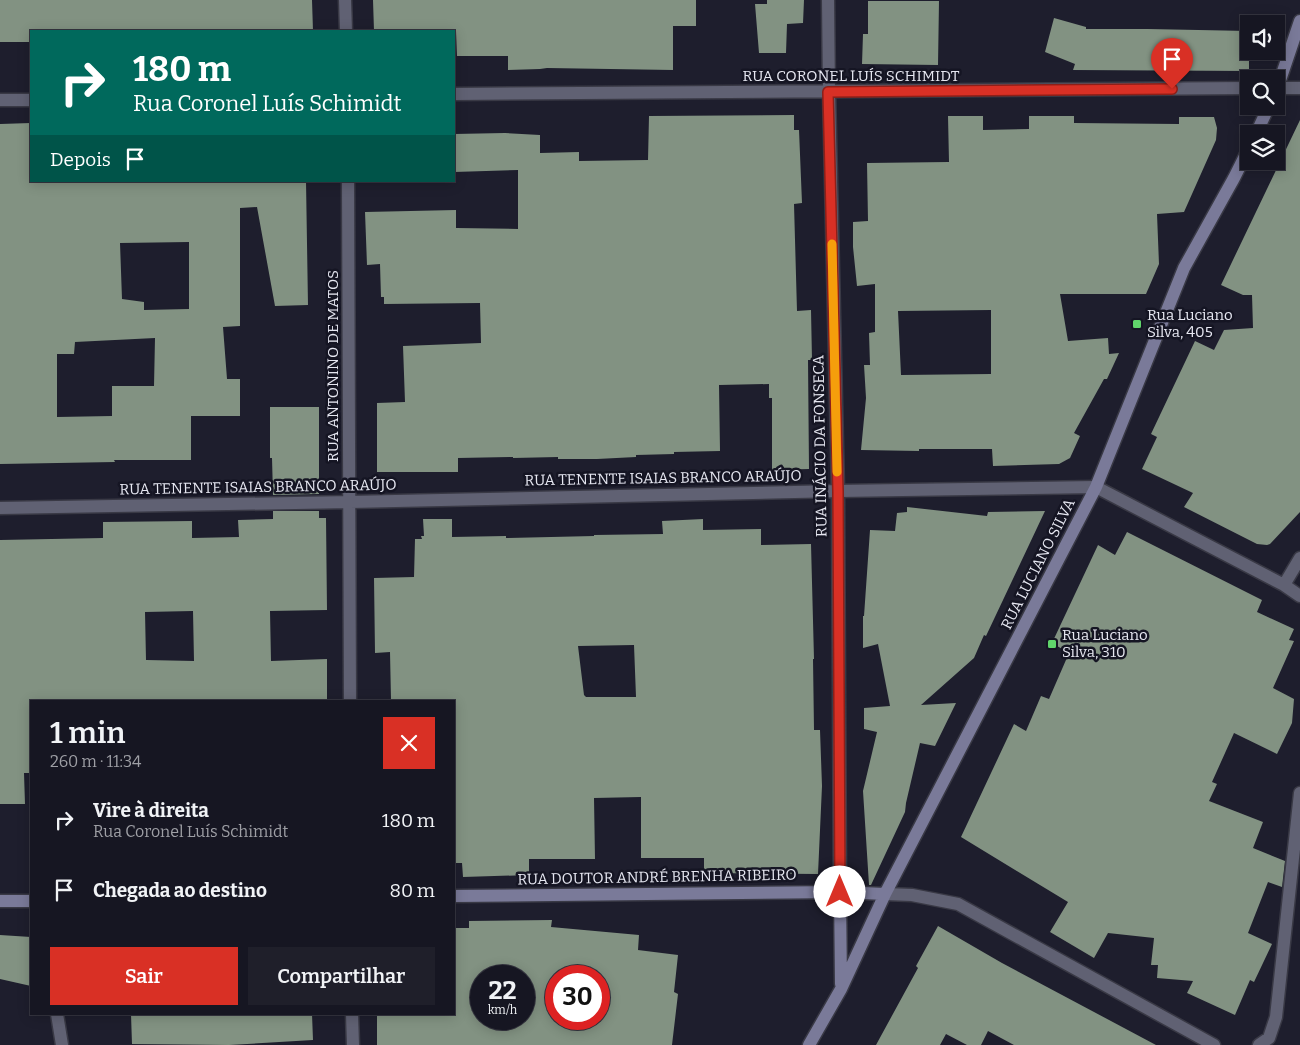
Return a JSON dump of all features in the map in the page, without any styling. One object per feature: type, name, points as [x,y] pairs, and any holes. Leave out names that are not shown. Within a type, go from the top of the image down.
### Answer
[{"type":"street","points":[[345,0],[346,30]]},
{"type":"street","name":"RUA INÁCIO DA FONSECA","points":[[828,0],[828,92],[838,491],[840,892]]},
{"type":"street","points":[[1283,70],[1300,21]]},
{"type":"street","name":"RUA CORONEL LUÍS SCHIMIDT","points":[[455,94],[1240,88]]},
{"type":"street","points":[[1285,89],[1300,88]]},
{"type":"street","points":[[0,100],[30,100]]},
{"type":"street","name":"RUA LUCIANO SILVA","points":[[809,1045],[841,988],[885,894],[1096,487],[1184,268],[1240,166]]},
{"type":"street","name":"RUA ANTONINO DE MATOS","points":[[348,182],[350,700]]},
{"type":"street","name":"RUA TENENTE ISAIAS BRANCO ARAÚJO","points":[[0,508],[1096,487],[1284,585],[1300,596]]},
{"type":"street","points":[[1284,585],[1300,558]]},
{"type":"street","points":[[1259,1045],[1269,1038],[1276,1017],[1300,793]]},
{"type":"street","name":"RUA LUCIANO SILVA","points":[[840,892],[841,988]]},
{"type":"street","name":"RUA DOUTOR ANDRÉ BRENHA RIBEIRO","points":[[455,896],[840,892],[912,895],[958,904],[1214,1045]]},
{"type":"street","points":[[0,901],[30,901]]},
{"type":"street","points":[[57,1015],[62,1045]]},
{"type":"street","points":[[352,1015],[353,1045]]},
{"type":"building","points":[[0,0],[312,0],[313,30],[30,30],[30,42],[0,42]]},
{"type":"building","points":[[373,0],[696,0],[696,26],[673,26],[673,70],[547,68],[508,70],[508,56],[457,56],[455,30],[374,30]]},
{"type":"building","points":[[767,0],[804,0],[803,23],[787,24],[786,53],[759,53],[755,4],[767,4]]},
{"type":"building","points":[[868,1],[939,1],[938,65],[862,64],[863,34],[868,34]]},
{"type":"building","points":[[1054,18],[1086,27],[1086,29],[1240,31],[1240,60],[1249,60],[1249,70],[1073,70],[1075,64],[1045,52]]},
{"type":"building","points":[[794,115],[794,130],[799,130],[802,203],[794,204],[797,311],[811,310],[812,360],[808,360],[809,469],[772,470],[772,398],[769,398],[769,384],[719,385],[720,451],[674,452],[674,454],[597,459],[558,459],[558,457],[458,458],[458,472],[377,472],[377,403],[405,402],[403,346],[481,343],[480,303],[384,304],[384,297],[381,297],[380,264],[367,265],[365,212],[456,210],[456,228],[518,229],[518,170],[455,172],[455,134],[505,133],[540,135],[540,153],[579,152],[579,161],[648,160],[649,116]]},
{"type":"building","points":[[948,116],[983,116],[983,130],[1029,129],[1029,116],[1074,116],[1074,123],[1179,124],[1179,117],[1214,117],[1217,128],[1216,140],[1184,212],[1157,214],[1159,264],[1146,294],[1060,294],[1068,341],[1108,338],[1109,354],[1119,353],[1107,379],[1104,379],[1074,433],[1080,436],[1070,458],[1059,464],[993,466],[992,449],[861,450],[866,398],[864,365],[870,365],[869,333],[875,332],[875,284],[857,286],[853,247],[853,222],[868,221],[867,163],[949,162]],"holes":[[[991,310],[991,374],[901,375],[898,311]]]},
{"type":"building","points":[[1300,120],[1300,512],[1267,545],[1257,544],[1184,507],[1193,493],[1142,469],[1157,437],[1151,434],[1195,341],[1214,350],[1224,330],[1253,328],[1252,295],[1243,295],[1221,285],[1276,170],[1285,170],[1285,151]]},
{"type":"building","points":[[30,123],[30,182],[306,182],[308,305],[275,306],[257,207],[240,208],[240,326],[223,327],[227,379],[240,379],[240,416],[191,416],[191,460],[114,460],[115,462],[0,464],[0,124]],"holes":[[[189,242],[189,309],[144,310],[144,302],[122,299],[120,243]],[[155,338],[154,386],[112,386],[112,416],[57,417],[57,354],[74,354],[75,342]]]},
{"type":"building","points":[[270,407],[319,407],[319,494],[273,495],[272,458],[270,458]]},
{"type":"building","points":[[907,507],[987,516],[988,512],[1045,511],[974,658],[921,705],[956,703],[935,746],[920,743],[905,812],[871,885],[869,885],[863,791],[877,732],[864,729],[864,708],[890,706],[878,644],[863,648],[863,616],[870,530],[895,531],[897,513],[907,512]]},
{"type":"building","points":[[273,511],[319,511],[319,518],[326,518],[327,610],[270,611],[271,661],[327,659],[327,700],[30,700],[30,773],[24,773],[25,804],[0,804],[0,540],[103,538],[103,522],[192,521],[192,538],[239,537],[238,520],[273,519]],"holes":[[[193,611],[194,661],[146,660],[145,612]]]},
{"type":"building","points":[[423,519],[452,519],[452,537],[506,536],[506,538],[663,534],[662,521],[703,519],[703,530],[761,529],[761,545],[811,544],[814,730],[820,730],[822,786],[818,874],[704,873],[704,858],[641,858],[641,797],[594,798],[595,859],[529,859],[529,875],[463,877],[462,863],[455,863],[455,700],[391,700],[390,652],[375,653],[374,578],[414,577],[415,539],[422,539],[421,536],[424,536]],"holes":[[[634,645],[636,697],[586,697],[584,695],[578,646]]]},
{"type":"building","points":[[1127,532],[1262,600],[1257,612],[1294,629],[1289,640],[1294,641],[1273,688],[1294,699],[1292,723],[1277,754],[1234,733],[1212,782],[1217,784],[1209,801],[1263,822],[1253,848],[1285,861],[1282,887],[1268,882],[1248,933],[1272,944],[1254,982],[1250,980],[1235,1015],[1187,993],[1193,981],[1157,978],[1158,965],[1151,965],[1154,938],[1108,933],[1094,958],[1050,932],[1068,902],[961,837],[1014,724],[1026,731],[1041,696],[1049,699],[1069,653],[1052,643],[1098,545],[1115,555]]},
{"type":"building","points":[[552,920],[551,927],[639,935],[638,950],[678,955],[674,992],[678,994],[672,1045],[377,1045],[377,1015],[455,1015],[455,928],[469,928],[469,921]]},
{"type":"building","points":[[938,926],[1002,963],[1156,1045],[1014,1045],[988,1031],[981,1045],[967,1045],[946,1034],[940,1045],[876,1045],[918,968],[916,966]]},
{"type":"building","points":[[0,935],[30,937],[30,986],[0,979]]},
{"type":"building","points":[[131,1015],[312,1015],[313,1040],[229,1045],[132,1044]]},
{"type":"slow traffic","points":[[832,244],[837,472]]},
{"type":"place","name":"Rua Luciano Silva, 405","points":[[1137,324]]},
{"type":"place","name":"Rua Luciano Silva, 310","points":[[1052,644]]},
{"type":"route","points":[[840,892],[838,491],[828,92],[1172,89]]}]
